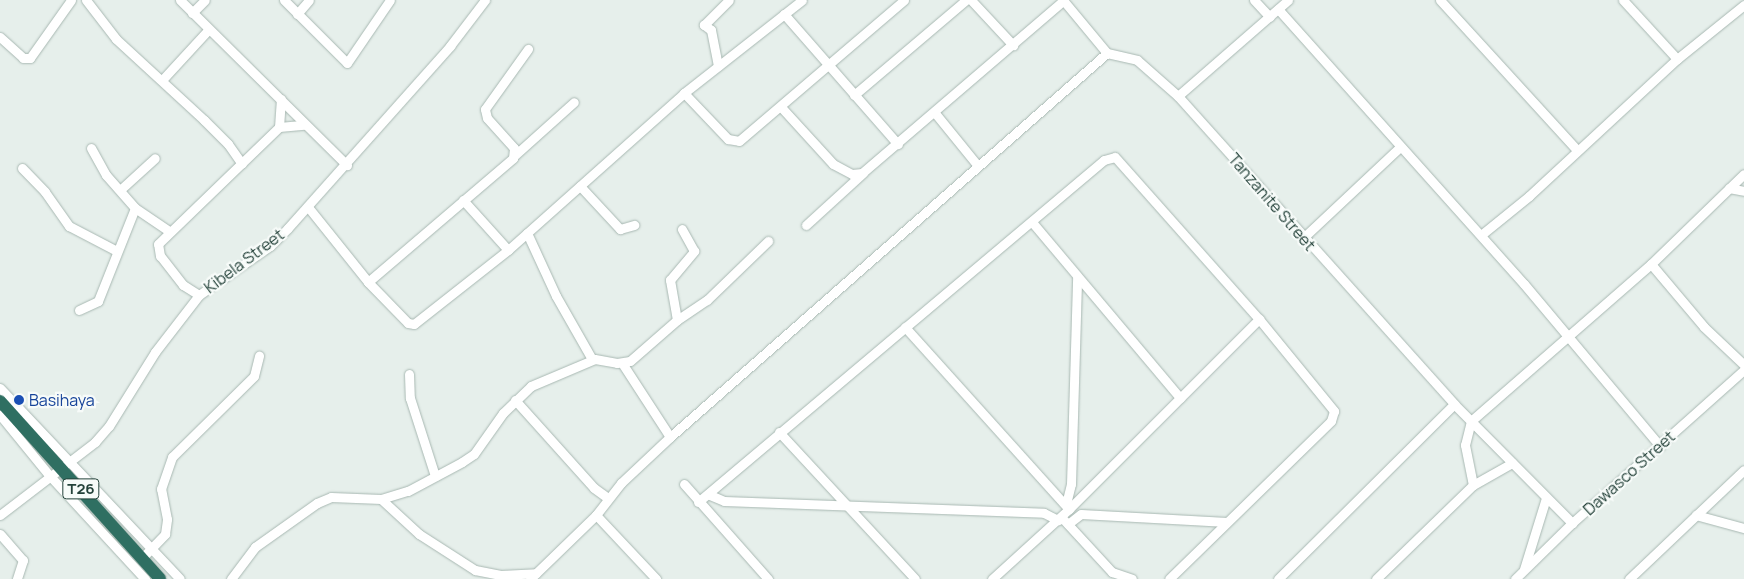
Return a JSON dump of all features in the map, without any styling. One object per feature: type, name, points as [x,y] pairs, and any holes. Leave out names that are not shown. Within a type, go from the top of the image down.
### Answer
[{"type":"highway","name":"T26","points":[[0,401],[66,464],[141,559],[160,579]]},
{"type":"street","points":[[0,36],[23,58],[30,58],[71,0]]},
{"type":"street","points":[[86,0],[116,39],[162,79],[228,144],[242,164]]},
{"type":"street","points":[[180,0],[208,30],[281,99],[304,126],[347,165]]},
{"type":"street","points":[[192,13],[205,0]]},
{"type":"street","points":[[284,0],[347,63],[390,0]]},
{"type":"street","points":[[298,14],[309,0]]},
{"type":"street","name":"Kibela Street","points":[[0,515],[66,464],[109,426],[141,373],[199,295],[270,246],[308,207],[450,46],[485,0]]},
{"type":"street","points":[[718,66],[711,30],[704,25],[729,0]]},
{"type":"street","points":[[308,207],[368,282],[408,322],[414,324],[528,233],[684,93],[784,14],[789,4],[802,0]]},
{"type":"street","points":[[684,93],[704,116],[734,141],[740,141],[781,107],[826,65],[904,0]]},
{"type":"street","points":[[854,96],[966,0]]},
{"type":"street","points":[[971,0],[1013,45]]},
{"type":"street","points":[[1254,0],[1270,17]]},
{"type":"street","points":[[1178,96],[1288,0]]},
{"type":"street","points":[[1440,0],[1577,150]]},
{"type":"street","points":[[1623,0],[1677,59]]},
{"type":"street","points":[[381,499],[419,534],[475,570],[501,575],[533,576],[596,515],[608,498],[670,437],[1107,53],[1063,1],[806,225]]},
{"type":"street","points":[[1480,235],[1528,196],[1677,59],[1744,5]]},
{"type":"street","points":[[1278,9],[1480,235],[1660,446]]},
{"type":"street","points":[[784,14],[826,65],[898,144]]},
{"type":"street","points":[[162,79],[208,30]]},
{"type":"street","points":[[515,155],[514,148],[487,118],[484,109],[528,49]]},
{"type":"street","name":"Tanzanite Street","points":[[1107,53],[1137,60],[1178,96],[1303,238],[1454,404],[1572,523]]},
{"type":"street","points":[[199,295],[182,285],[158,252],[160,240],[279,127],[281,99]]},
{"type":"street","points":[[368,282],[574,102]]},
{"type":"street","points":[[781,107],[833,164],[852,174],[867,170]]},
{"type":"street","points":[[935,113],[978,166]]},
{"type":"street","points":[[279,127],[304,126]]},
{"type":"street","points":[[1303,238],[1400,147]]},
{"type":"street","points":[[91,148],[106,175],[135,208],[169,231]]},
{"type":"street","points":[[698,502],[710,495],[779,432],[1104,160],[1115,157],[1259,319],[1331,405],[1334,417],[1169,579]]},
{"type":"street","points":[[120,190],[155,158]]},
{"type":"street","points":[[22,168],[46,192],[69,226],[117,251]]},
{"type":"street","points":[[1473,485],[1466,445],[1471,421],[1651,264],[1744,174]]},
{"type":"street","points":[[580,186],[620,228],[634,225]]},
{"type":"street","points":[[1729,188],[1744,190]]},
{"type":"street","points":[[463,200],[508,250]]},
{"type":"street","points":[[79,310],[98,302],[135,208]]},
{"type":"street","points":[[1032,222],[1180,398]]},
{"type":"street","points":[[677,320],[670,280],[694,251],[682,229]]},
{"type":"street","points":[[528,233],[556,296],[592,359]]},
{"type":"street","points":[[231,579],[256,547],[317,503],[331,497],[381,499],[408,491],[474,454],[515,400],[531,386],[592,359],[622,363],[630,361],[677,320],[707,300],[768,241]]},
{"type":"street","points":[[1651,264],[1704,326],[1744,365]]},
{"type":"street","points":[[1067,507],[1071,484],[1077,277]]},
{"type":"street","points":[[992,579],[1059,518],[1067,507],[1259,319]]},
{"type":"street","points":[[904,327],[1067,507]]},
{"type":"street","points":[[141,559],[161,541],[167,527],[161,489],[172,457],[254,376],[259,356]]},
{"type":"street","points":[[622,363],[670,437]]},
{"type":"street","name":"Dawasco Street","points":[[1515,579],[1572,523],[1744,370]]},
{"type":"street","points":[[410,374],[410,398],[435,476]]},
{"type":"street","points":[[0,388],[66,464],[180,579]]},
{"type":"street","points":[[515,400],[594,488],[608,498]]},
{"type":"street","points":[[1278,579],[1454,404]]},
{"type":"street","points":[[0,414],[49,476],[145,579]]},
{"type":"street","points":[[779,432],[915,579]]},
{"type":"street","points":[[1376,579],[1473,485],[1512,463]]},
{"type":"street","points":[[1634,577],[1744,470]]},
{"type":"street","points":[[684,484],[768,579]]},
{"type":"street","points":[[710,495],[724,501],[1044,513],[1059,518],[1068,524],[1112,572],[1132,579]]},
{"type":"street","points":[[1523,571],[1546,498]]},
{"type":"street","points":[[1068,524],[1081,514],[1227,522]]},
{"type":"street","points":[[596,515],[656,579]]},
{"type":"street","points":[[1696,515],[1744,528]]},
{"type":"street","points":[[0,534],[23,560],[17,579]]},
{"type":"place","name":"Basihaya","points":[[19,400]]}]
